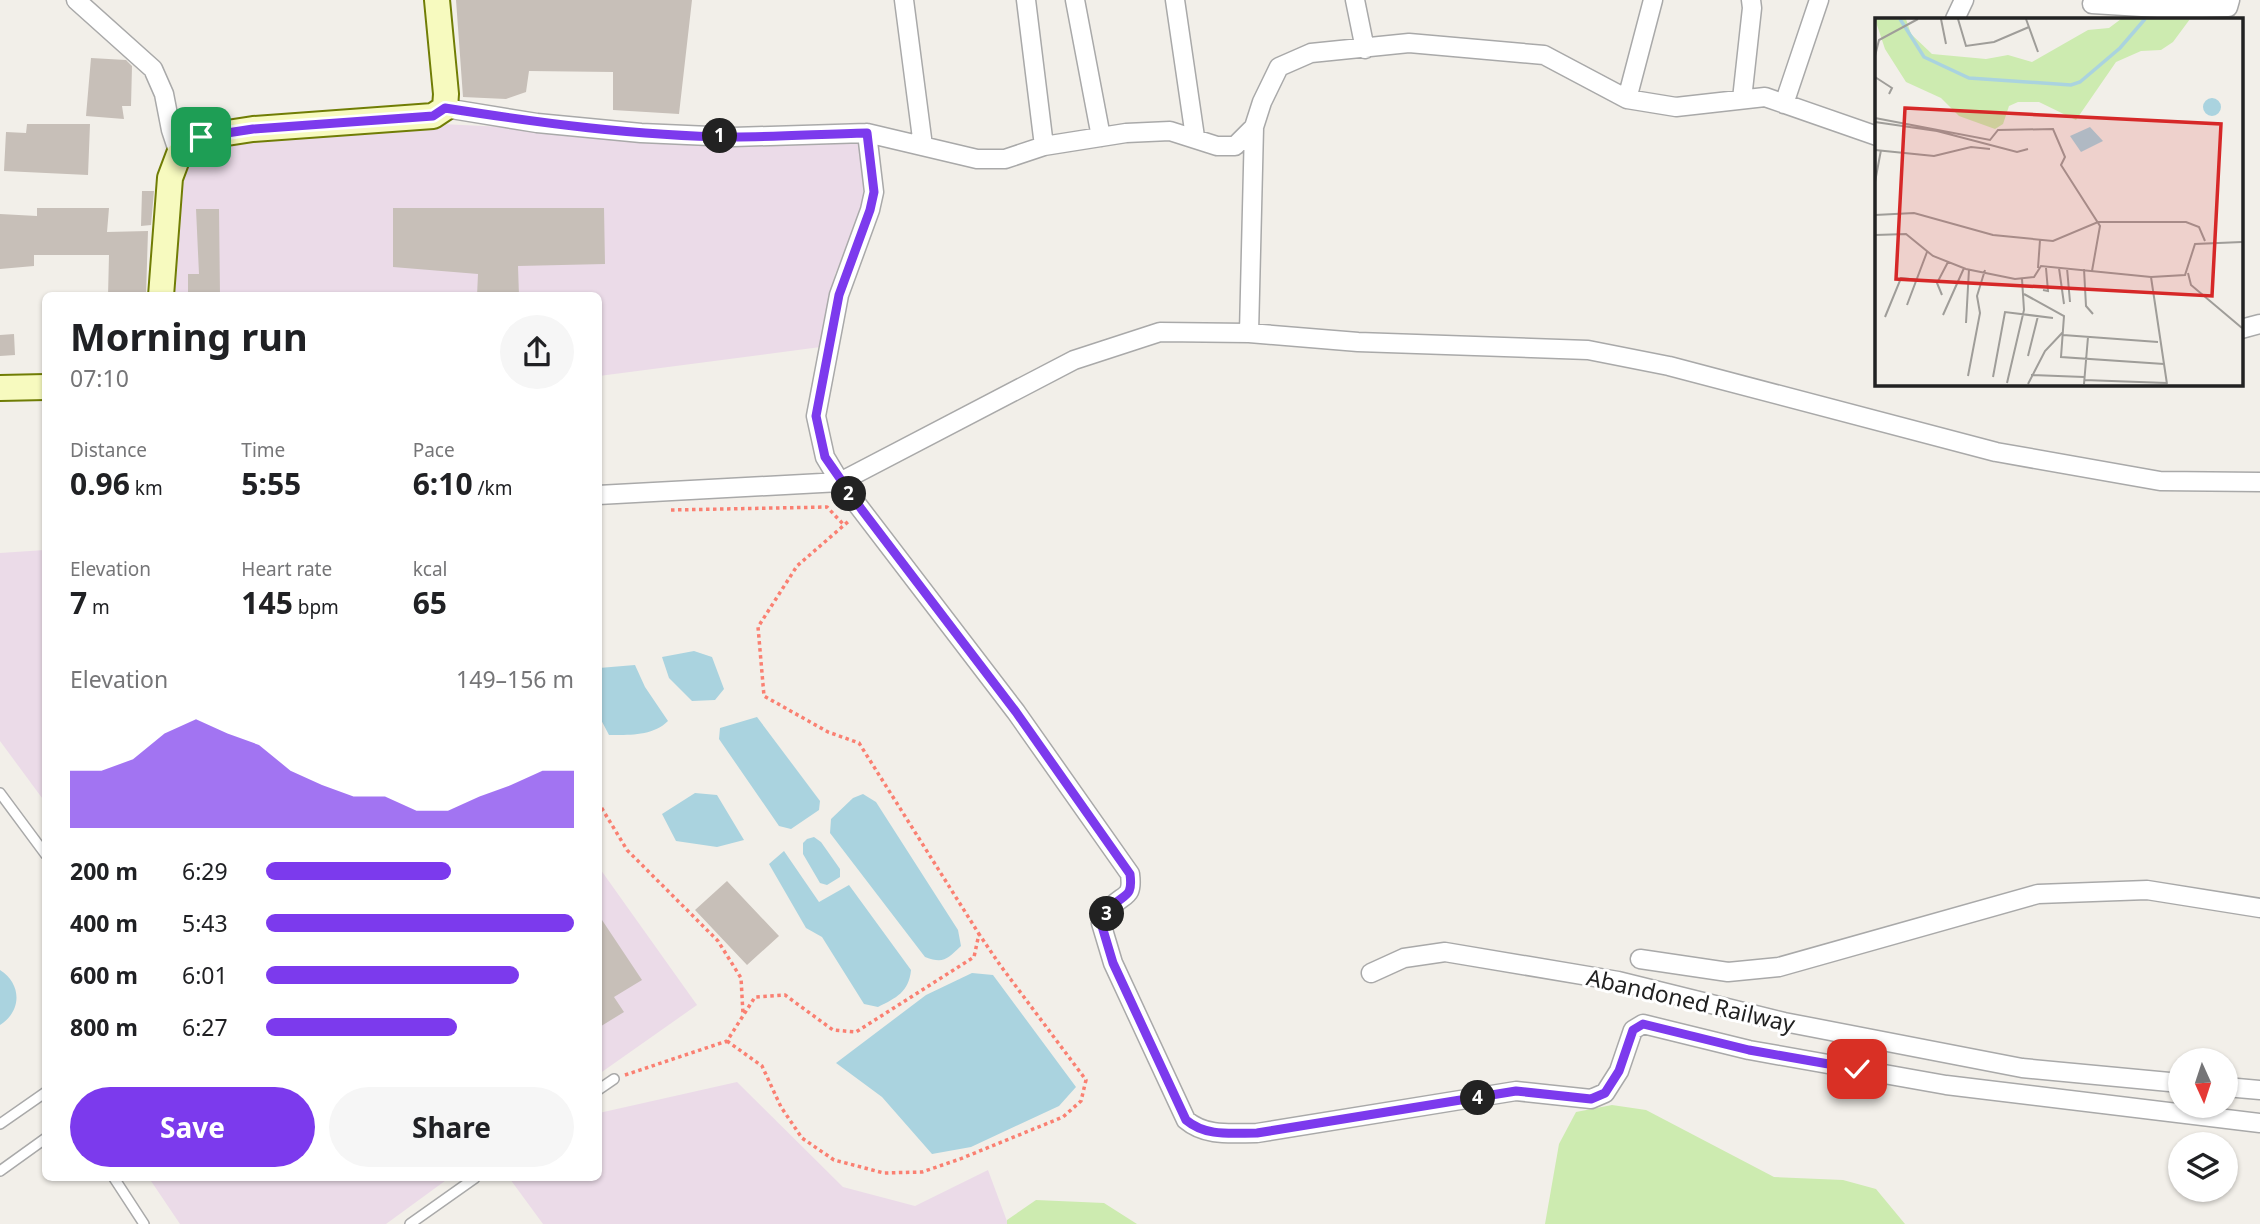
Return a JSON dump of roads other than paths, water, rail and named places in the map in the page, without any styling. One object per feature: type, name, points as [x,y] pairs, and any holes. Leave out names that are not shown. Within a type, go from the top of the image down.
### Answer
[{"type":"street","points":[[76,0],[153,69],[164,94],[179,153]]},
{"type":"street","points":[[437,0],[445,108]]},
{"type":"street","points":[[904,0],[923,146]]},
{"type":"street","points":[[1026,0],[1044,146]]},
{"type":"street","points":[[1075,0],[1101,138]]},
{"type":"street","points":[[1175,0],[1195,138]]},
{"type":"street","points":[[1355,0],[1365,49]]},
{"type":"street","points":[[1627,99],[1653,0]]},
{"type":"street","points":[[1742,99],[1751,0]]},
{"type":"street","points":[[1784,104],[1819,0]]},
{"type":"street","points":[[1955,18],[1964,0]]},
{"type":"street","points":[[2091,8],[2228,7],[2231,0]]},
{"type":"street","points":[[1249,333],[1254,127],[1262,102],[1279,67],[1311,53],[1409,43],[1544,55],[1627,99],[1676,107],[1765,97],[1875,135]]},
{"type":"street","points":[[161,292],[170,178],[179,153],[201,137],[253,129],[433,116],[445,108],[537,122],[642,133],[733,137],[867,133],[977,159],[1005,159],[1044,146],[1126,133],[1170,131],[1217,146],[1235,146],[1254,127]]},
{"type":"street","points":[[867,133],[874,192],[839,295],[816,416],[825,457],[840,482],[1016,712],[1130,874],[1132,886],[1128,896],[1111,907],[1101,923],[1104,936],[1113,963],[1186,1120],[1196,1129],[1215,1133],[1257,1133],[1516,1091],[1591,1099],[1605,1093],[1619,1071],[1633,1030],[1643,1024],[1749,1050],[1946,1085],[2260,1123]]},
{"type":"street","points":[[2242,328],[2260,324]]},
{"type":"street","points":[[602,495],[840,482],[1074,360],[1160,332],[1249,333],[1358,342],[1588,349],[1669,366],[1996,452],[2160,481],[2260,482]]},
{"type":"street","points":[[0,387],[42,387]]},
{"type":"street","points":[[1640,959],[1728,972],[1779,967],[2038,894],[2147,890],[2260,908]]},
{"type":"street","name":"Abandoned Railway","points":[[1371,973],[1404,958],[1445,952],[1618,981],[1784,1021],[2022,1068],[2168,1082]]},
{"type":"street","points":[[2238,1088],[2260,1090]]},
{"type":"lane","points":[[0,793],[42,850]]},
{"type":"lane","points":[[602,1087],[614,1079]]},
{"type":"lane","points":[[0,1124],[42,1095]]},
{"type":"lane","points":[[0,1171],[42,1141]]},
{"type":"lane","points":[[116,1181],[144,1224]]},
{"type":"lane","points":[[410,1224],[471,1181]]},
{"type":"water","points":[[694,651],[712,657],[724,689],[715,700],[692,701],[669,678],[662,657]]},
{"type":"water","points":[[635,665],[645,687],[668,721],[648,732],[609,735],[602,722],[602,668]]},
{"type":"water","points":[[757,717],[820,801],[819,810],[791,829],[779,826],[719,739],[720,728]]},
{"type":"water","points":[[695,793],[717,795],[744,840],[717,847],[676,841],[662,814]]},
{"type":"water","points":[[863,794],[876,802],[958,930],[961,946],[945,959],[925,957],[830,833],[831,819],[853,798]]},
{"type":"water","points":[[814,837],[821,842],[840,869],[840,877],[827,885],[820,883],[803,854],[803,843]]},
{"type":"water","points":[[784,851],[819,902],[849,885],[911,970],[908,984],[896,997],[878,1007],[864,1004],[822,937],[806,928],[769,864]]},
{"type":"water","points":[[0,970],[12,983],[16,998],[12,1012],[0,1025]]},
{"type":"water","points":[[972,973],[993,975],[1076,1087],[1059,1106],[971,1147],[932,1154],[882,1097],[836,1063],[926,995]]}]
